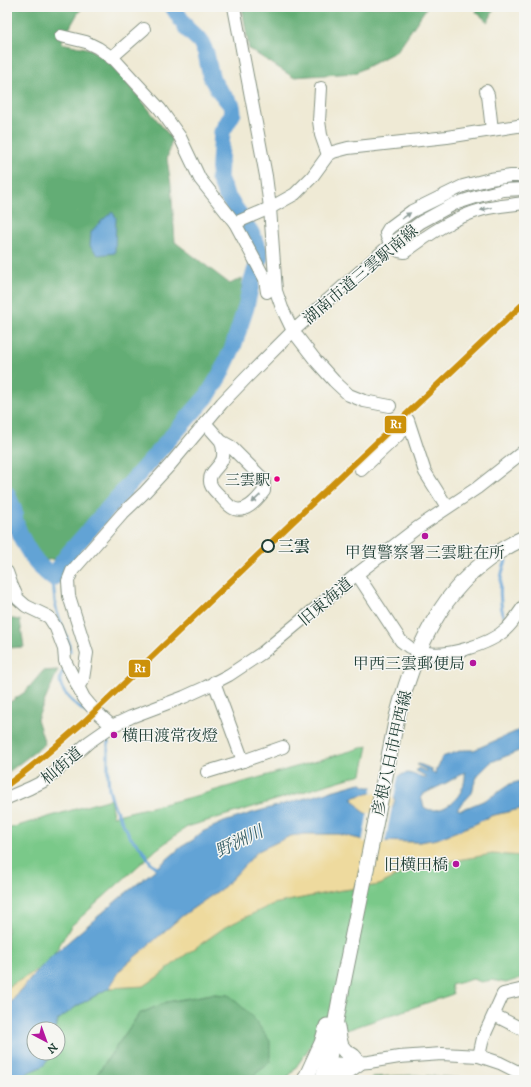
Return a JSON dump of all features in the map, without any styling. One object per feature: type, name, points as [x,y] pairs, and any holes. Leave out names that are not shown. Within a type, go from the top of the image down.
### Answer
[{"type":"main road","name":"彦根八日市甲西線","points":[[304,1080],[331,1040],[337,1020],[342,988],[397,717],[417,656],[436,618],[455,590],[472,573],[490,559],[524,538]]},
{"type":"main road","name":"彦根八日市甲西線","points":[[322,1080],[328,1063],[331,1040],[332,1009],[342,988]]},
{"type":"main road","points":[[330,1080],[348,1071],[359,1063],[341,1046],[331,1040]]},
{"type":"main road","points":[[308,1080],[328,1063]]},
{"type":"street","points":[[234,7],[266,176],[270,208],[276,291],[282,308],[293,331],[316,361],[349,395],[364,401],[390,406]]},
{"type":"street","points":[[111,58],[144,29]]},
{"type":"street","points":[[61,36],[86,42],[98,48],[111,58],[160,109],[180,137],[200,179],[235,223],[265,279],[267,292]]},
{"type":"street","points":[[320,88],[319,121],[321,135],[328,155]]},
{"type":"street","points":[[486,91],[488,95],[492,130]]},
{"type":"street","points":[[235,223],[270,208],[295,194],[312,178],[328,155],[333,152],[348,148],[446,137],[524,125]]},
{"type":"street","points":[[524,176],[490,179],[462,186],[412,211],[389,228],[386,233],[391,244],[399,251],[405,252],[424,238],[461,218],[483,210],[524,203]]},
{"type":"street","name":"湖南市道三雲駅南線","points":[[78,687],[83,679],[87,653],[69,596],[68,581],[72,571],[123,513],[169,466],[222,403],[268,355],[391,244],[421,222],[454,204],[503,190],[524,189]]},
{"type":"street","points":[[205,423],[221,441],[230,446],[264,480],[264,491],[252,504],[242,510],[231,507],[213,489],[210,482],[210,476],[221,462],[223,456],[221,441]]},
{"type":"street","points":[[361,470],[408,423],[425,472],[447,507]]},
{"type":"street","name":"旧東海道","points":[[108,729],[131,717],[206,687],[262,653],[357,574],[417,528],[477,488],[524,451]]},
{"type":"street","points":[[221,462],[233,462],[249,466]]},
{"type":"street","points":[[7,572],[18,599],[26,606],[49,617],[56,628],[68,665],[78,687],[84,698],[108,729]]},
{"type":"street","points":[[357,574],[401,641],[409,647]]},
{"type":"street","points":[[427,653],[441,654],[482,644],[505,630],[524,606]]},
{"type":"street","points":[[214,682],[243,761]]},
{"type":"street","name":"杣街道","points":[[7,798],[46,780],[89,742],[108,729]]},
{"type":"street","points":[[206,772],[283,747]]},
{"type":"street","points":[[479,1056],[483,1038],[503,994],[524,989]]},
{"type":"street","points":[[494,1015],[524,1030]]},
{"type":"street","points":[[328,1063],[359,1063],[399,1057],[442,1054],[479,1056],[524,1075]]},
{"type":"green space","points":[[7,7],[84,7],[78,13],[61,43],[91,49],[117,69],[172,139],[167,159],[171,185],[175,242],[230,284],[242,278],[241,323],[234,349],[221,376],[86,534],[62,558],[34,562],[26,557],[17,540],[7,530]]},
{"type":"green space","points":[[242,7],[427,7],[397,51],[355,73],[293,77],[249,49]]},
{"type":"green space","points":[[478,7],[495,7],[488,22],[476,12]]},
{"type":"green space","points":[[7,618],[20,620],[24,647],[7,648]]},
{"type":"green space","points":[[58,670],[37,719],[45,744],[7,773],[7,699],[10,702],[25,692],[43,671]]},
{"type":"green space","points":[[368,746],[362,774],[187,827],[157,849],[71,926],[54,954],[39,969],[7,988],[7,829],[110,799],[113,816],[192,797]]},
{"type":"green space","points":[[492,854],[524,856],[524,977],[506,983],[492,980],[481,982],[473,979],[451,985],[453,994],[314,1041],[292,1073],[285,1080],[248,1080],[270,1062],[229,995],[212,994],[167,1002],[139,1014],[93,1080],[19,1080],[29,1072],[43,1066],[47,1061],[66,1061],[66,1021],[58,1020],[77,1006],[109,988],[144,986],[225,927],[273,904],[336,891],[379,885],[405,872],[445,862]]},
{"type":"green space","points":[[212,994],[229,995],[252,1016],[270,1041],[270,1062],[248,1080],[93,1080],[139,1014],[167,1002]]},
{"type":"green space","points":[[415,1075],[460,1078],[462,1080],[368,1080],[374,1077]]},
{"type":"sand","points":[[382,790],[393,796],[395,801],[394,804],[392,808],[372,816],[362,812],[352,798],[371,792]]},
{"type":"sand","points":[[524,808],[524,856],[492,854],[445,862],[405,872],[379,885],[336,891],[273,904],[225,927],[144,986],[109,988],[121,969],[182,916],[225,886],[258,851],[290,836],[305,834],[339,834],[368,841],[419,842],[437,839],[475,824],[490,816]]},
{"type":"sand","points":[[39,969],[7,1007],[7,988]]},
{"type":"water","points":[[112,212],[116,217],[115,253],[98,255],[90,246],[91,232]]},
{"type":"water","name":"野洲川","points":[[524,728],[524,749],[491,762],[478,775],[472,793],[457,809],[461,810],[488,799],[510,784],[524,780],[524,808],[490,816],[475,824],[437,839],[419,842],[368,841],[339,834],[305,834],[290,836],[258,851],[225,886],[182,916],[121,969],[109,988],[77,1006],[58,1021],[26,1021],[26,1061],[47,1061],[43,1066],[29,1072],[19,1080],[7,1080],[7,1007],[39,969],[54,954],[181,847],[193,840],[202,832],[224,822],[252,813],[360,783],[367,787],[372,787],[408,773],[426,778],[427,777],[416,771],[418,768],[427,772],[428,771],[417,765],[419,764],[432,769],[431,772],[435,774],[442,757],[463,750],[474,750]],"holes":[[[465,772],[465,779],[460,792],[451,803],[439,809],[430,810],[424,807],[421,797],[423,794]],[[382,790],[389,793],[395,800],[392,808],[372,816],[363,812],[352,798]]]},
{"type":"pier","points":[[399,773],[385,843],[362,842],[368,812],[372,814],[391,807],[393,801],[391,797],[382,792],[371,794],[373,784]]},
{"type":"waterway","points":[[173,7],[187,29],[201,42],[206,53],[212,79],[232,106],[233,113],[222,132],[219,178],[226,195],[240,215]]},
{"type":"waterway","points":[[7,494],[14,511],[18,529],[25,545],[40,566],[53,578],[69,553],[208,395],[220,375],[233,347],[260,257],[259,249],[246,225]]},
{"type":"waterway","points":[[503,615],[500,587],[506,561]]},
{"type":"waterway","points":[[53,578],[56,608],[70,651]]},
{"type":"waterway","points":[[66,668],[62,673],[60,680],[66,694],[71,700],[97,721]]},
{"type":"waterway","points":[[106,733],[108,743],[109,789],[113,804],[129,836],[142,849],[151,863],[159,870]]},
{"type":"transit line","name":"R1","points":[[7,785],[58,745],[87,719],[524,303]]},
{"type":"place","name":"三雲駅","points":[[277,479]]},
{"type":"place","name":"甲賀警察署三雲駐在所","points":[[425,536]]},
{"type":"place","name":"三雲","points":[[268,546]]},
{"type":"place","name":"甲西三雲郵便局","points":[[473,663]]},
{"type":"place","name":"横田渡常夜燈","points":[[114,735]]},
{"type":"place","name":"旧横田橋","points":[[456,864]]}]
